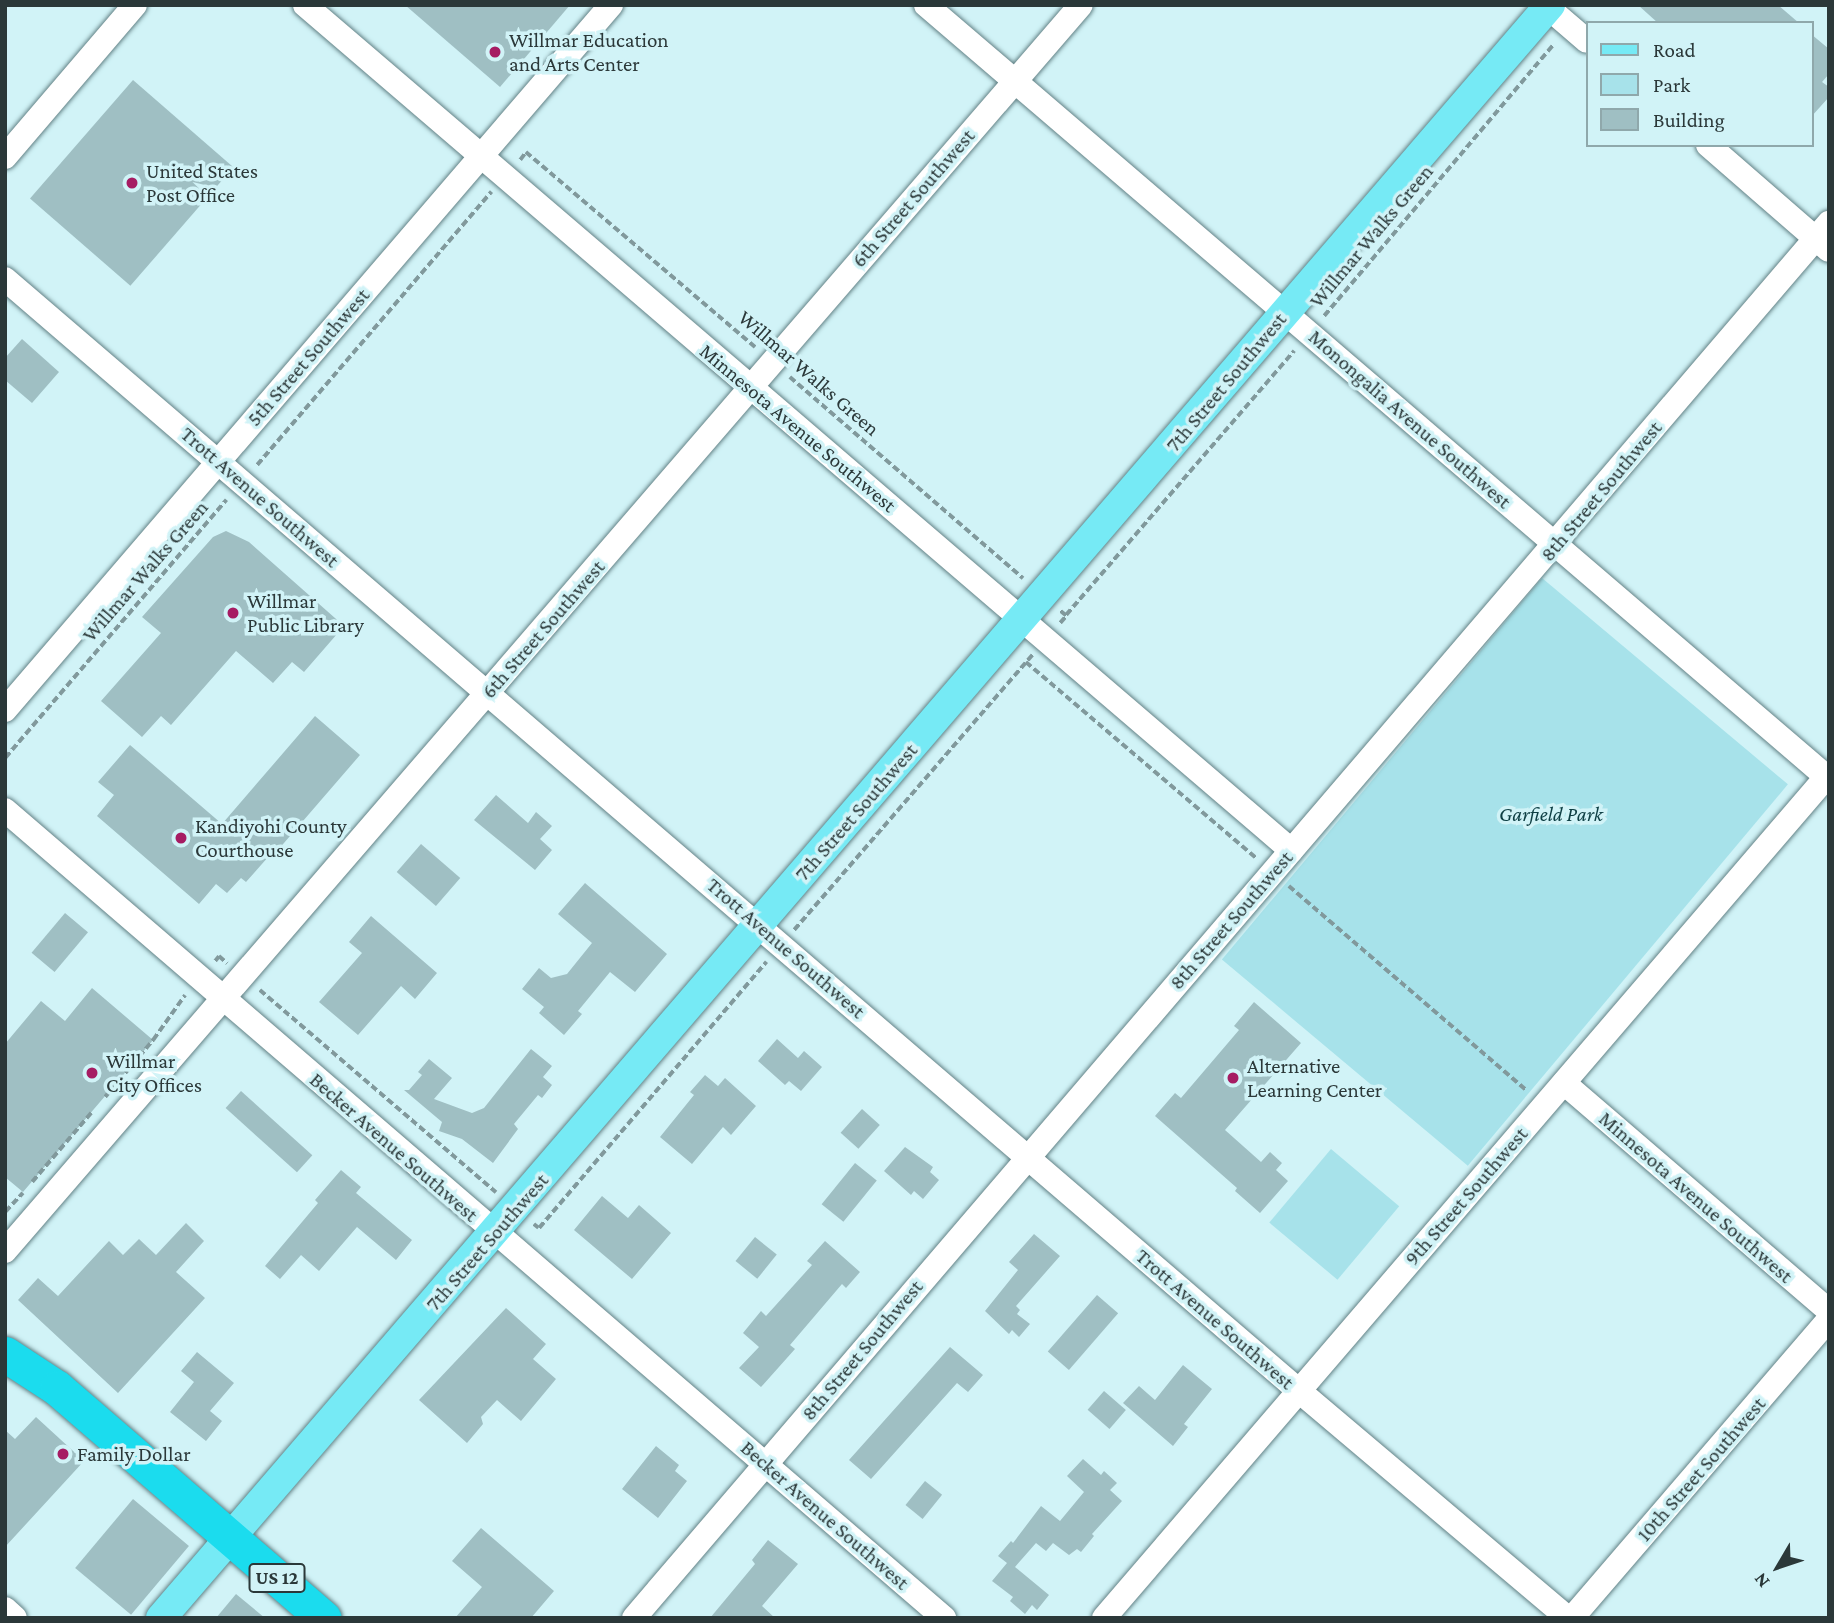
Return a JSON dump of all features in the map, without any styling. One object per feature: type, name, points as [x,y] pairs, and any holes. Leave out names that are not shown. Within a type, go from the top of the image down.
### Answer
[{"type":"highway","name":"US 12","points":[[5,1354],[57,1388],[323,1618]]},
{"type":"main road","name":"7th Street Southwest","points":[[161,1618],[1044,597],[1285,312],[1560,17]]},
{"type":"street","points":[[5,157],[135,5]]},
{"type":"street","name":"Minnesota Avenue Southwest","points":[[304,5],[1291,850]]},
{"type":"street","name":"5th Street Southwest","points":[[5,710],[611,5]]},
{"type":"street","name":"Monongalia Avenue Southwest","points":[[926,5],[1828,777]]},
{"type":"street","name":"6th Street Southwest","points":[[5,1251],[1081,5]]},
{"type":"street","points":[[1710,147],[1824,237]]},
{"type":"street","name":"8th Street Southwest","points":[[634,1618],[1027,1156],[1824,237]]},
{"type":"street","name":"Trott Avenue Southwest","points":[[5,279],[759,924],[1298,1390],[1570,1618]]},
{"type":"street","name":"9th Street Southwest","points":[[1104,1618],[1828,777]]},
{"type":"street","name":"Becker Avenue Southwest","points":[[5,810],[944,1618]]},
{"type":"street","name":"Minnesota Avenue Southwest","points":[[1564,1083],[1829,1311]]},
{"type":"street","name":"10th Street Southwest","points":[[1570,1618],[1829,1320]]},
{"type":"street","points":[[5,1609],[15,1618]]},
{"type":"path","name":"Willmar Walks Green","points":[[5,758],[526,152],[1066,616],[1310,332],[1560,17]]},
{"type":"green space","name":"Garfield Park","points":[[1542,578],[1788,784],[1468,1166],[1222,959]]},
{"type":"green space","points":[[1331,1149],[1399,1206],[1337,1280],[1269,1223]]},
{"type":"building","name":"Willmar Education and Arts Center","points":[[405,5],[570,5],[500,87]]},
{"type":"building","points":[[1638,5],[1778,5],[1797,21],[1656,21]]},
{"type":"building","points":[[1813,36],[1829,49],[1829,74],[1822,82],[1829,87],[1829,97],[1813,115]]},
{"type":"building","name":"United States Post Office","points":[[133,80],[233,167],[130,286],[30,198]]},
{"type":"building","points":[[22,339],[59,372],[32,403],[5,380],[5,358]]},
{"type":"building","points":[[226,531],[249,542],[344,626],[304,672],[292,662],[273,683],[236,651],[171,725],[161,716],[142,737],[101,701],[161,633],[142,617],[213,537]]},
{"type":"building","points":[[315,716],[360,755],[271,858],[269,856],[246,882],[241,878],[227,893],[216,884],[199,904],[97,816],[114,795],[98,782],[130,745],[222,824]]},
{"type":"building","points":[[496,795],[528,823],[536,812],[552,826],[540,839],[552,850],[535,870],[474,820]]},
{"type":"building","points":[[421,844],[460,878],[436,906],[397,872]]},
{"type":"building","points":[[585,883],[667,954],[635,992],[610,972],[578,1011],[582,1014],[564,1035],[539,1013],[544,1007],[522,989],[539,968],[551,978],[567,974],[592,943],[558,914]]},
{"type":"building","points":[[65,913],[88,932],[55,972],[32,953]]},
{"type":"building","points":[[371,916],[437,973],[415,999],[401,986],[358,1035],[319,1002],[362,953],[349,942]]},
{"type":"building","points":[[92,988],[153,1040],[23,1192],[5,1177],[5,1044],[41,1001],[65,1021]]},
{"type":"building","points":[[1254,1002],[1301,1043],[1225,1130],[1261,1162],[1270,1152],[1282,1163],[1276,1170],[1288,1181],[1260,1213],[1235,1191],[1237,1188],[1155,1116],[1175,1093],[1181,1098],[1239,1030],[1234,1026]]},
{"type":"building","points":[[777,1039],[798,1058],[804,1051],[822,1067],[801,1091],[789,1081],[785,1085],[758,1061]]},
{"type":"building","points":[[531,1049],[552,1066],[543,1077],[552,1085],[542,1098],[538,1095],[514,1124],[518,1129],[493,1163],[462,1139],[439,1131],[442,1122],[404,1090],[409,1090],[422,1075],[418,1072],[429,1059],[452,1078],[434,1099],[472,1113],[484,1108]]},
{"type":"building","points":[[705,1075],[718,1086],[725,1078],[756,1106],[731,1135],[723,1127],[692,1164],[660,1137],[694,1095],[690,1092]]},
{"type":"building","points":[[241,1091],[312,1155],[297,1172],[226,1108]]},
{"type":"building","points":[[862,1109],[880,1125],[858,1149],[841,1133]]},
{"type":"building","points":[[905,1147],[933,1167],[930,1172],[939,1180],[923,1199],[914,1191],[911,1195],[884,1171]]},
{"type":"building","points":[[855,1163],[877,1181],[843,1222],[822,1204]]},
{"type":"building","points":[[341,1170],[361,1187],[356,1193],[412,1240],[396,1260],[357,1227],[319,1271],[301,1255],[280,1279],[265,1266],[318,1203],[315,1200]]},
{"type":"building","points":[[602,1196],[628,1218],[639,1205],[671,1233],[632,1279],[574,1230]]},
{"type":"building","points":[[186,1223],[204,1241],[176,1272],[205,1298],[118,1393],[18,1300],[38,1278],[58,1296],[109,1241],[123,1255],[139,1239],[156,1255]]},
{"type":"building","points":[[1034,1234],[1060,1256],[1016,1306],[1020,1310],[1017,1314],[1030,1324],[1019,1337],[1012,1330],[1009,1334],[985,1311],[1018,1270],[1009,1262]]},
{"type":"building","points":[[755,1237],[777,1255],[757,1279],[735,1261]]},
{"type":"building","points":[[825,1241],[860,1272],[846,1288],[842,1284],[790,1345],[795,1349],[761,1387],[739,1368],[759,1347],[743,1333],[761,1311],[766,1316],[812,1265],[807,1261]]},
{"type":"building","points":[[1097,1295],[1118,1313],[1069,1370],[1048,1352]]},
{"type":"building","points":[[506,1308],[546,1344],[533,1359],[556,1379],[521,1421],[497,1400],[481,1417],[483,1424],[467,1443],[419,1400]]},
{"type":"building","points":[[950,1347],[983,1375],[968,1392],[957,1383],[871,1479],[849,1460]]},
{"type":"building","points":[[197,1352],[234,1383],[210,1411],[222,1421],[206,1441],[170,1412],[194,1382],[181,1371]]},
{"type":"building","points":[[1183,1365],[1212,1389],[1184,1424],[1188,1427],[1173,1446],[1123,1403],[1139,1386],[1155,1400]]},
{"type":"building","points":[[1104,1391],[1126,1410],[1109,1429],[1088,1410]]},
{"type":"building","points":[[36,1417],[84,1461],[5,1547],[5,1430],[15,1439]]},
{"type":"building","points":[[656,1446],[679,1465],[675,1471],[687,1481],[658,1518],[622,1489]]},
{"type":"building","points":[[1083,1459],[1101,1475],[1104,1471],[1117,1483],[1110,1490],[1122,1501],[1092,1534],[1094,1536],[1081,1552],[1077,1549],[1069,1555],[1053,1543],[1046,1551],[1036,1543],[1015,1567],[1049,1595],[1037,1610],[1032,1605],[1025,1614],[1010,1601],[1013,1597],[992,1581],[1007,1563],[998,1556],[1011,1541],[1013,1543],[1041,1506],[1060,1521],[1084,1492],[1067,1476]]},
{"type":"building","points":[[925,1481],[942,1495],[923,1519],[905,1505]]},
{"type":"building","points":[[133,1499],[189,1546],[131,1615],[75,1568]]},
{"type":"building","points":[[481,1528],[554,1591],[531,1618],[455,1618],[482,1587],[452,1561]]},
{"type":"building","points":[[768,1540],[798,1564],[762,1606],[775,1618],[710,1618],[755,1564],[752,1560]]},
{"type":"building","points":[[236,1594],[265,1618],[216,1618]]},
{"type":"place","name":"Willmar Education and Arts Center","points":[[495,52]]},
{"type":"place","name":"United States Post Office","points":[[132,183]]},
{"type":"place","name":"Willmar Public Library","points":[[233,613]]},
{"type":"place","name":"Kandiyohi County Courthouse","points":[[181,838]]},
{"type":"place","name":"Willmar City Offices","points":[[92,1073]]},
{"type":"place","name":"Alternative Learning Center","points":[[1233,1078]]},
{"type":"place","name":"Family Dollar","points":[[63,1454]]}]
